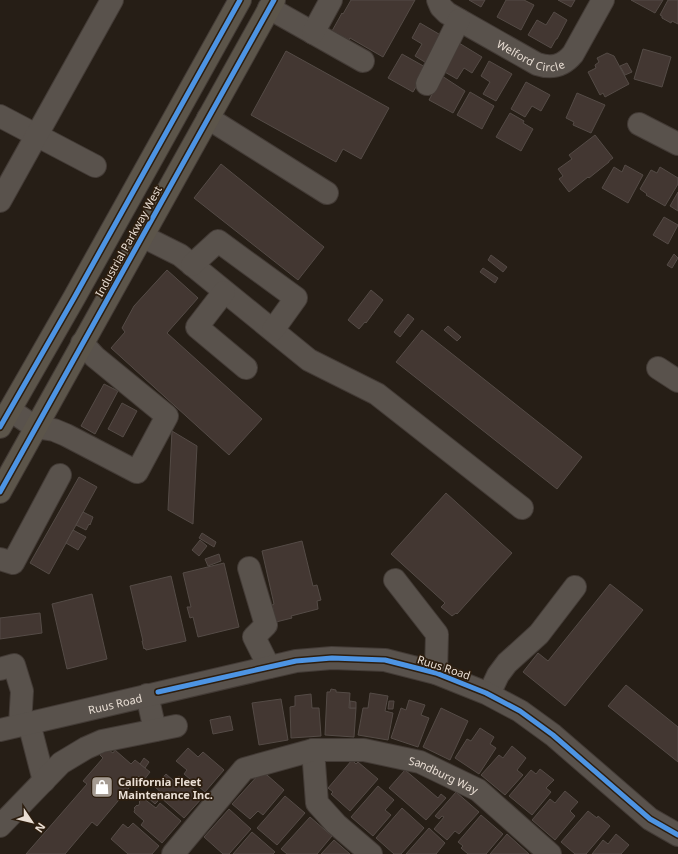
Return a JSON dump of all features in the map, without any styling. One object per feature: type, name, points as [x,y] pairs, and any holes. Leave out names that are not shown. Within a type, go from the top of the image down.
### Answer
[{"type":"main road","name":"Industrial Parkway West","points":[[5,419],[240,0]]},
{"type":"main road","name":"Industrial Parkway West","points":[[0,492],[272,4]]},
{"type":"street","points":[[0,201],[112,0]]},
{"type":"street","points":[[313,33],[331,0]]},
{"type":"street","name":"Welford Circle","points":[[438,0],[441,7],[447,13],[538,64],[545,66],[553,66],[568,60],[573,54],[603,0]]},
{"type":"street","points":[[272,4],[313,33],[363,61]]},
{"type":"street","points":[[427,84],[459,20]]},
{"type":"street","points":[[0,116],[95,166]]},
{"type":"street","points":[[208,118],[327,193]]},
{"type":"street","points":[[639,124],[678,144]]},
{"type":"street","points":[[142,236],[180,255],[309,360],[377,394],[522,508]]},
{"type":"street","points":[[192,265],[218,241],[296,298],[273,330]]},
{"type":"street","points":[[224,292],[197,327],[246,368]]},
{"type":"street","points":[[5,419],[35,427],[54,430],[137,472],[167,416],[95,357],[82,344]]},
{"type":"street","points":[[658,368],[678,381]]},
{"type":"street","points":[[0,559],[13,563],[60,475]]},
{"type":"street","points":[[249,568],[266,626],[254,637],[269,667]]},
{"type":"street","points":[[395,580],[437,634],[436,673]]},
{"type":"street","points":[[488,694],[498,675],[507,663],[539,634],[575,587]]},
{"type":"street","name":"Ruus Road","points":[[16,726],[296,661],[332,658],[385,660],[436,673],[488,694],[520,711],[553,735],[650,819],[678,835]]},
{"type":"street","points":[[0,669],[14,665],[22,691],[16,726],[44,781]]},
{"type":"street","points":[[147,695],[155,730]]},
{"type":"street","points":[[0,826],[60,763],[86,748],[102,741],[176,726]]},
{"type":"street","points":[[312,750],[317,803],[336,824],[371,854]]},
{"type":"street","name":"Sandburg Way","points":[[184,850],[244,769],[312,750],[364,750],[420,762],[478,790],[550,854]]},
{"type":"building","points":[[351,0],[415,0],[383,57],[350,38],[349,40],[332,31]]},
{"type":"building","points":[[469,0],[485,0],[481,7]]},
{"type":"building","points":[[506,0],[524,0],[534,5],[521,30],[497,17]]},
{"type":"building","points":[[558,0],[575,0],[571,7]]},
{"type":"building","points":[[631,0],[663,0],[655,13]]},
{"type":"building","points":[[668,0],[678,0],[678,24],[672,21],[671,23],[662,18],[660,15]]},
{"type":"building","points":[[554,12],[567,20],[551,48],[528,35],[537,20],[546,25]]},
{"type":"building","points":[[420,23],[444,37],[428,64],[415,56],[422,44],[412,38]]},
{"type":"building","points":[[459,43],[482,57],[472,73],[464,68],[457,79],[443,71]]},
{"type":"building","points":[[643,49],[671,57],[662,87],[634,79]]},
{"type":"building","points":[[286,51],[389,108],[361,159],[343,149],[336,162],[251,115]]},
{"type":"building","points":[[607,53],[614,56],[629,84],[605,97],[603,93],[600,95],[588,72],[596,68],[595,65],[599,62],[597,58]]},
{"type":"building","points":[[402,54],[427,68],[413,92],[388,78]]},
{"type":"building","points":[[489,61],[512,74],[496,101],[483,94],[490,82],[481,76]]},
{"type":"building","points":[[627,63],[632,72],[625,75],[620,66]]},
{"type":"building","points":[[442,76],[465,91],[453,113],[429,100]]},
{"type":"building","points":[[526,82],[550,95],[541,111],[532,106],[525,117],[511,109]]},
{"type":"building","points":[[470,92],[494,106],[482,129],[457,115]]},
{"type":"building","points":[[577,93],[605,105],[591,133],[573,125],[574,122],[566,118]]},
{"type":"building","points":[[510,113],[524,121],[523,123],[533,129],[521,151],[496,137]]},
{"type":"building","points":[[595,135],[613,158],[569,192],[559,179],[563,176],[558,169],[572,159],[569,155]]},
{"type":"building","points":[[221,164],[324,247],[298,280],[194,198]]},
{"type":"building","points":[[625,165],[643,175],[628,203],[602,188],[614,167],[622,172]]},
{"type":"building","points":[[660,167],[678,178],[678,184],[665,206],[646,195],[647,194],[640,189],[651,170],[657,173]]},
{"type":"building","points":[[678,192],[678,211],[670,206]]},
{"type":"building","points":[[664,217],[678,225],[668,244],[653,235]]},
{"type":"building","points":[[674,254],[678,258],[672,268],[667,265]]},
{"type":"building","points":[[491,255],[507,267],[503,272],[488,260]]},
{"type":"building","points":[[483,268],[498,278],[495,283],[480,272]]},
{"type":"building","points":[[167,270],[198,298],[167,333],[262,419],[229,455],[111,348],[125,332],[122,328],[134,306]]},
{"type":"building","points":[[371,290],[383,300],[366,323],[365,322],[359,329],[348,320]]},
{"type":"building","points":[[408,314],[414,319],[400,337],[394,332]]},
{"type":"building","points":[[448,326],[461,337],[457,341],[444,330]]},
{"type":"building","points":[[422,330],[582,457],[557,489],[396,362]]},
{"type":"building","points":[[104,384],[118,391],[95,434],[81,426]]},
{"type":"building","points":[[122,403],[137,411],[123,437],[108,429]]},
{"type":"building","points":[[172,431],[197,446],[193,524],[168,510]]},
{"type":"building","points":[[79,477],[97,487],[49,574],[30,563]]},
{"type":"building","points":[[446,493],[512,553],[457,614],[456,613],[452,616],[441,607],[445,603],[391,554]]},
{"type":"building","points":[[83,512],[93,517],[86,530],[76,525]]},
{"type":"building","points":[[73,530],[86,537],[78,550],[66,543]]},
{"type":"building","points":[[202,533],[216,542],[214,547],[199,538]]},
{"type":"building","points":[[200,540],[207,546],[199,556],[192,550]]},
{"type":"building","points":[[302,541],[313,586],[317,585],[321,600],[317,601],[318,609],[291,616],[292,618],[276,622],[272,605],[274,604],[262,551]]},
{"type":"building","points":[[219,554],[221,561],[208,566],[205,559]]},
{"type":"building","points":[[224,563],[239,627],[198,637],[193,617],[190,618],[187,607],[191,607],[183,573]]},
{"type":"building","points":[[171,576],[186,641],[146,650],[145,648],[144,649],[142,641],[130,586]]},
{"type":"building","points":[[610,584],[643,610],[565,706],[523,672],[538,653],[548,661]]},
{"type":"building","points":[[92,594],[107,659],[67,669],[52,604]]},
{"type":"building","points":[[40,613],[42,633],[0,639],[0,618]]},
{"type":"building","points":[[626,685],[678,727],[678,762],[608,706]]},
{"type":"building","points":[[331,689],[336,690],[336,692],[350,693],[349,708],[356,708],[354,737],[325,735],[327,692],[330,692]]},
{"type":"building","points":[[370,693],[388,696],[385,711],[393,713],[388,740],[358,735],[363,708],[368,708]]},
{"type":"building","points":[[311,694],[312,708],[319,708],[321,736],[291,738],[290,707],[295,706],[295,696]]},
{"type":"building","points":[[281,699],[288,740],[259,745],[252,703]]},
{"type":"building","points":[[409,700],[425,705],[421,715],[429,718],[418,747],[391,738],[401,708],[406,710]]},
{"type":"building","points":[[350,701],[356,702],[356,708],[350,708]]},
{"type":"building","points":[[389,701],[394,701],[393,709],[388,709]]},
{"type":"building","points":[[441,708],[468,721],[450,760],[423,747]]},
{"type":"building","points":[[230,716],[233,730],[213,734],[210,720]]},
{"type":"building","points":[[480,728],[494,737],[490,744],[496,748],[479,774],[455,758],[467,739],[471,741]]},
{"type":"building","points":[[512,746],[526,758],[517,770],[523,775],[505,795],[481,775],[499,755],[503,758]]},
{"type":"building","points":[[106,748],[113,753],[115,750],[131,764],[135,760],[150,772],[144,780],[139,776],[97,826],[92,822],[65,854],[26,854],[87,784],[83,781],[103,758],[100,755]]},
{"type":"building","points":[[188,748],[198,757],[203,752],[224,770],[205,792],[184,774],[187,770],[176,761]]},
{"type":"building","points":[[144,758],[149,762],[145,768],[140,764]]},
{"type":"building","points":[[352,760],[356,764],[358,762],[378,779],[350,811],[331,794],[333,792],[328,788]]},
{"type":"building","points":[[540,769],[554,780],[546,788],[551,792],[532,815],[509,796],[531,770],[536,774]]},
{"type":"building","points":[[405,770],[438,798],[441,794],[446,798],[426,820],[389,788]]},
{"type":"building","points":[[260,773],[267,775],[284,790],[263,815],[258,811],[250,819],[232,804]]},
{"type":"building","points":[[166,774],[174,781],[179,776],[203,797],[184,818],[160,797],[163,794],[155,787]]},
{"type":"building","points":[[378,786],[394,800],[385,810],[391,815],[373,836],[351,817]]},
{"type":"building","points":[[565,791],[578,802],[570,811],[575,816],[555,840],[532,820],[550,799],[555,803]]},
{"type":"building","points":[[456,792],[479,812],[459,834],[455,831],[447,840],[434,829],[444,817],[442,816],[439,819],[435,816]]},
{"type":"building","points":[[149,793],[158,801],[155,804],[146,796]]},
{"type":"building","points":[[285,796],[305,813],[277,845],[257,828]]},
{"type":"building","points":[[143,798],[156,808],[160,803],[181,821],[162,843],[141,825],[144,821],[134,812],[134,808],[137,805],[138,806],[140,803],[139,802]]},
{"type":"building","points":[[402,808],[424,828],[401,854],[394,854],[376,838]]},
{"type":"building","points":[[229,809],[251,829],[229,854],[223,854],[204,837]]},
{"type":"building","points":[[588,811],[597,818],[598,816],[610,826],[586,854],[575,854],[561,842]]},
{"type":"building","points":[[481,815],[503,834],[486,854],[468,854],[461,848],[463,846],[458,842]]},
{"type":"building","points":[[310,817],[332,836],[317,854],[287,854],[281,849]]},
{"type":"building","points":[[133,823],[159,846],[152,854],[128,854],[111,839],[123,824],[128,828]]},
{"type":"building","points":[[429,828],[445,843],[436,854],[406,854]]},
{"type":"building","points":[[252,832],[275,852],[273,854],[233,854]]},
{"type":"building","points":[[507,834],[529,854],[490,854]]},
{"type":"building","points":[[616,834],[629,845],[621,854],[592,854],[603,840],[608,844]]},
{"type":"building","points":[[334,840],[350,854],[321,854]]},
{"type":"cycle path","points":[[0,427],[74,298],[240,0]]},
{"type":"cycle path","points":[[0,492],[274,0]]},
{"type":"cycle path","points":[[158,692],[296,661],[332,658],[385,660],[436,673],[486,693],[520,711],[553,735],[650,819],[678,835]]},
{"type":"place","name":"California Fleet Maintenance Inc.","points":[[102,787]]}]
